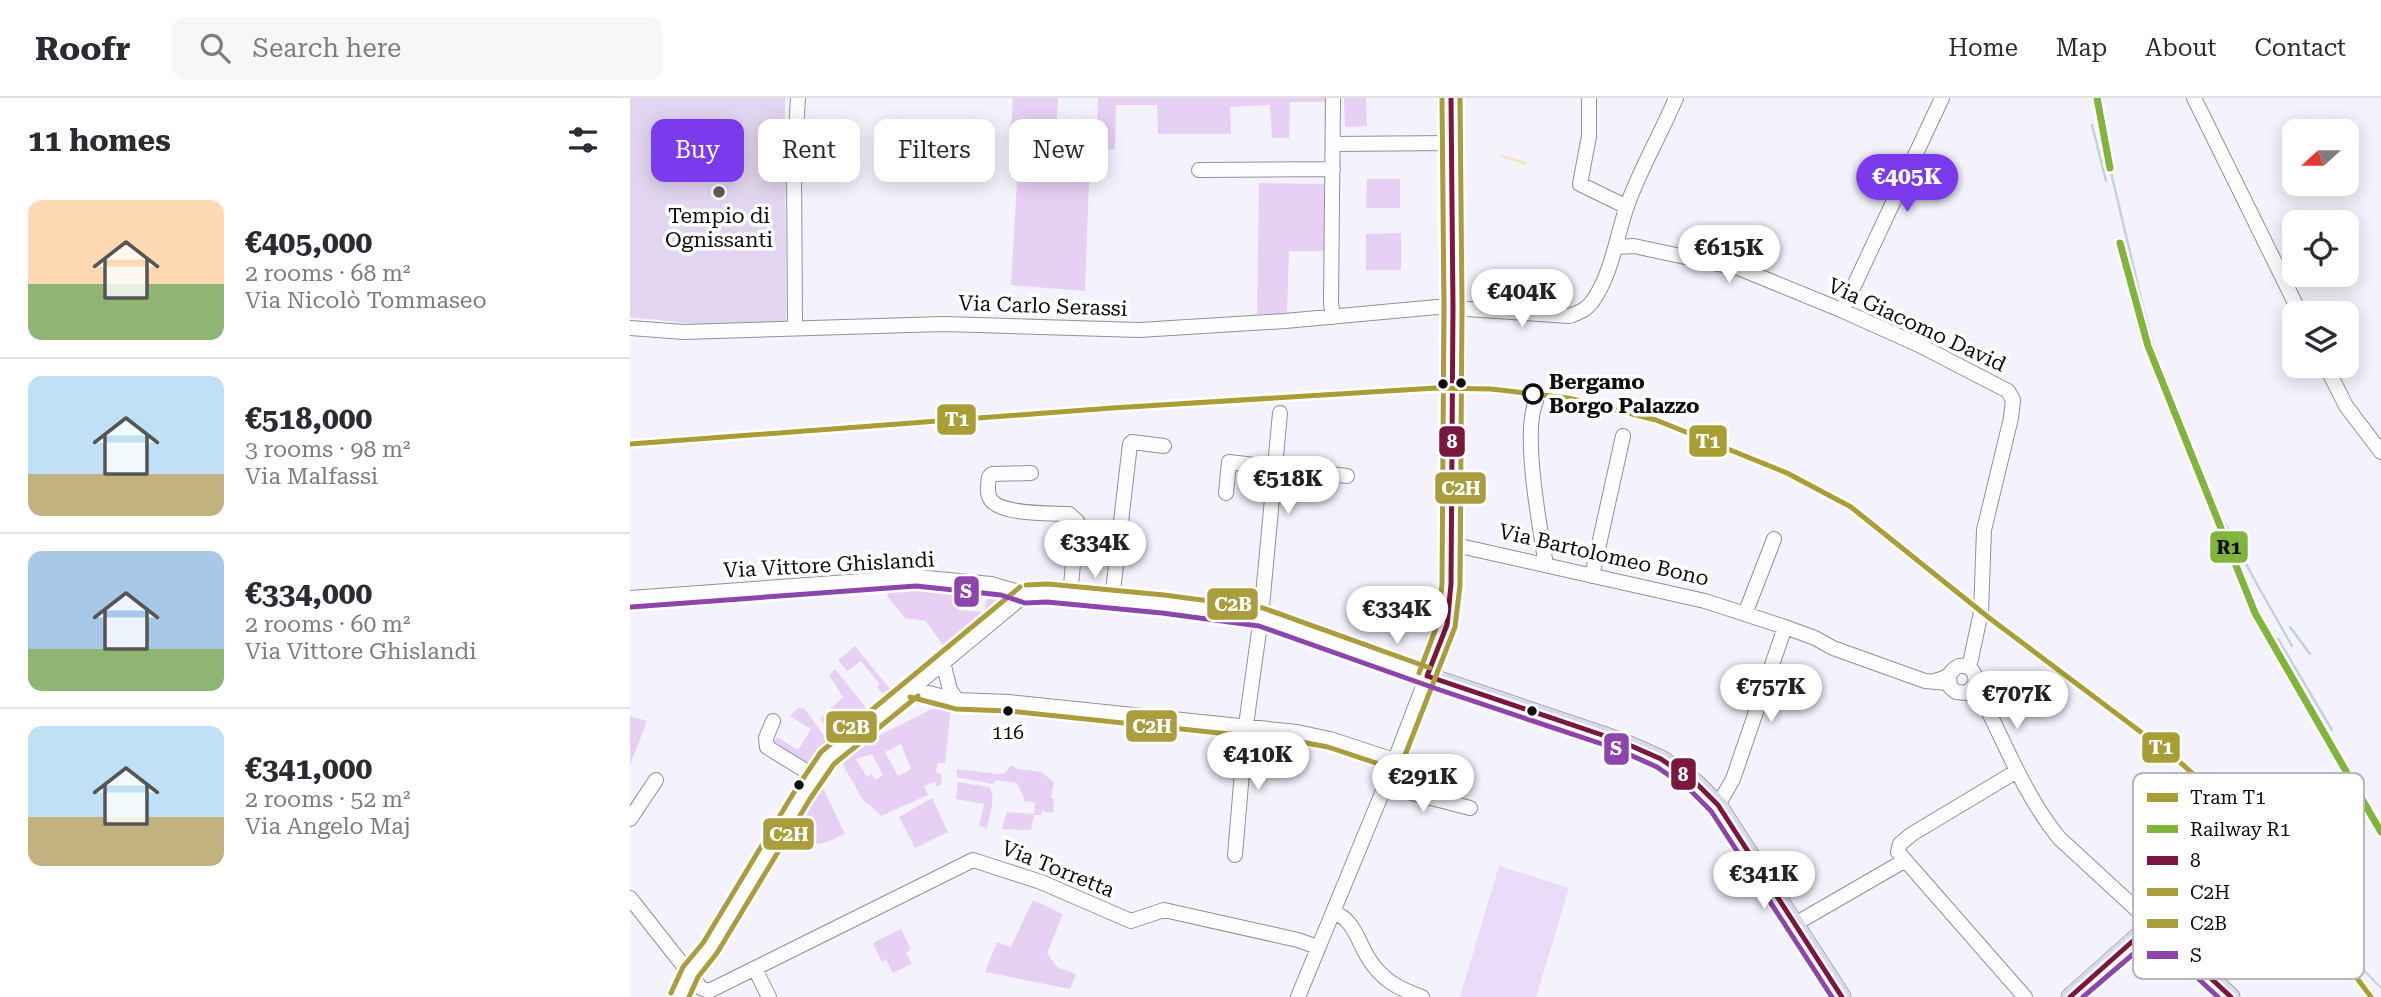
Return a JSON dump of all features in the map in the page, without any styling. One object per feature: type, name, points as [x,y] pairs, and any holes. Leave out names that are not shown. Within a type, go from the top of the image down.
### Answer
[{"type":"main road","points":[[1451,98],[1451,544],[1447,625],[1427,676],[1613,739],[1651,755],[1696,783],[1718,805],[1843,997]]},
{"type":"main road","points":[[2070,997],[2133,939]]},
{"type":"main road","points":[[2210,979],[2231,997]]},
{"type":"street","points":[[795,328],[794,161],[798,98]]},
{"type":"street","points":[[1333,98],[1333,317]]},
{"type":"street","points":[[1589,98],[1589,135],[1580,184],[1627,206]]},
{"type":"street","points":[[1617,247],[1627,206],[1676,98]]},
{"type":"street","points":[[1841,310],[1942,98]]},
{"type":"street","points":[[2194,98],[2294,301]]},
{"type":"street","points":[[1333,144],[1451,143]]},
{"type":"street","points":[[1199,170],[1333,169]]},
{"type":"street","name":"Via Giacomo David","points":[[1617,247],[1634,246],[1741,269],[1919,345],[2008,391],[2013,401],[2011,418],[1984,530],[1981,612],[1969,668]]},
{"type":"street","name":"Via Carlo Serassi","points":[[630,328],[684,332],[944,324],[1139,330],[1453,307],[1569,316],[1590,306],[1617,247]]},
{"type":"street","points":[[2332,378],[2346,406],[2381,452]]},
{"type":"street","points":[[1536,401],[1533,408],[1531,452],[1546,565]]},
{"type":"street","points":[[1235,855],[1246,725],[1261,617],[1280,413]]},
{"type":"street","points":[[1592,576],[1623,436]]},
{"type":"street","points":[[1112,600],[1130,444],[1132,442],[1164,446]]},
{"type":"street","points":[[1226,494],[1229,462],[1347,476]]},
{"type":"street","points":[[1031,473],[992,474],[989,477],[988,494],[1002,509],[1069,514],[1075,517],[1077,521],[1070,596]]},
{"type":"street","points":[[1745,614],[1774,539]]},
{"type":"street","name":"Via Bartolomeo Bono","points":[[1451,544],[1705,601],[1785,627],[1833,648],[1925,681],[1949,679]]},
{"type":"street","name":"Via Vittore Ghislandi","points":[[630,598],[916,577],[1003,586],[1026,594],[1112,600],[1261,617],[1427,676]]},
{"type":"street","points":[[679,997],[690,972],[710,948],[814,776],[828,758],[1026,594]]},
{"type":"street","points":[[1718,805],[1732,779],[1785,627]]},
{"type":"street","points":[[943,662],[950,690],[957,700]]},
{"type":"street","name":"Via Bartolomeo Bono","points":[[1969,668],[1959,666],[1953,670],[1949,679],[1955,692],[1963,694],[1973,688]]},
{"type":"street","points":[[1969,668],[1976,677],[1973,688],[1986,705],[2032,801],[2059,838],[2133,910]]},
{"type":"street","points":[[1298,997],[1427,676]]},
{"type":"street","points":[[912,689],[957,700],[1009,702],[1297,732],[1341,742],[1395,760]]},
{"type":"street","points":[[773,722],[766,738],[767,747],[814,776]]},
{"type":"street","points":[[2017,771],[1912,834],[1899,844],[1898,852],[2025,997]]},
{"type":"street","points":[[630,819],[656,780]]},
{"type":"street","points":[[1385,786],[1470,808]]},
{"type":"street","name":"Via Torretta","points":[[690,972],[702,988],[709,991],[973,860],[1041,882],[1131,921],[1164,910],[1298,940],[1317,947]]},
{"type":"street","points":[[1795,924],[1904,861]]},
{"type":"street","points":[[630,898],[690,972]]},
{"type":"street","points":[[1333,912],[1343,916],[1354,930],[1369,960],[1381,974],[1401,990],[1422,997]]},
{"type":"street","points":[[755,969],[769,997]]},
{"type":"shaded area","points":[[630,98],[785,98],[785,119],[758,119],[758,182],[785,182],[786,321],[695,324],[630,317]]},
{"type":"shaded area","points":[[1013,98],[1058,98],[1057,119],[1012,119]]},
{"type":"shaded area","points":[[1098,98],[1328,98],[1328,102],[1290,102],[1289,138],[1272,138],[1270,105],[1230,107],[1231,134],[1158,134],[1157,105],[1116,105],[1115,149],[1108,149],[1108,119],[1097,119]]},
{"type":"shaded area","points":[[1344,98],[1366,98],[1367,126],[1345,127]]},
{"type":"shaded area","points":[[1367,179],[1400,179],[1400,208],[1366,208]]},
{"type":"shaded area","points":[[1017,182],[1089,182],[1085,291],[1011,285]]},
{"type":"shaded area","points":[[1259,183],[1325,184],[1324,251],[1289,251],[1287,314],[1257,314]]},
{"type":"shaded area","points":[[1401,233],[1401,270],[1366,270],[1366,234]]},
{"type":"shaded area","points":[[929,586],[954,588],[952,601],[958,602],[958,610],[984,612],[988,593],[1003,594],[1005,600],[944,647],[926,621],[905,618],[888,597],[886,589]]},
{"type":"shaded area","points":[[855,646],[891,690],[884,695],[878,688],[879,683],[861,661],[847,671],[838,660]]},
{"type":"shaded area","points":[[835,669],[867,709],[833,736],[820,719],[843,697],[829,675]]},
{"type":"shaded area","points":[[798,708],[805,709],[828,741],[807,768],[772,744],[777,737],[798,750],[811,729],[790,716]]},
{"type":"shaded area","points":[[951,708],[945,763],[938,763],[936,772],[942,775],[941,785],[937,787],[935,782],[924,786],[928,795],[881,816],[864,802],[838,756],[932,709]],"holes":[[[901,744],[911,769],[898,776],[885,752]],[[872,754],[883,775],[875,780],[872,774],[867,777],[856,759]]]},
{"type":"shaded area","points":[[630,716],[647,721],[630,765]]},
{"type":"shaded area","points":[[1011,765],[1017,769],[1041,772],[1054,782],[1051,798],[1054,799],[1053,813],[1042,811],[1041,815],[1034,815],[1031,830],[1002,829],[1007,812],[1034,814],[1035,802],[1023,801],[1017,783],[996,780],[993,784],[957,777],[957,769],[998,774],[1005,773]]},
{"type":"shaded area","points":[[820,782],[845,834],[819,844],[793,834]]},
{"type":"shaded area","points":[[958,782],[989,787],[992,801],[987,828],[979,826],[984,804],[956,799]]},
{"type":"shaded area","points":[[932,798],[948,832],[915,848],[899,817]]},
{"type":"shaded area","points":[[1499,866],[1569,888],[1536,997],[1460,997]]},
{"type":"shaded area","points":[[1033,900],[1063,914],[1047,953],[1057,967],[1076,974],[1070,989],[985,972],[997,942],[1011,947]]},
{"type":"shaded area","points":[[901,929],[911,950],[906,953],[912,964],[893,973],[886,960],[882,962],[873,943]]},
{"type":"waterway","points":[[1501,156],[1525,163]]},
{"type":"tram line","name":"T1","points":[[630,444],[1112,408],[1436,388],[1491,389],[1568,398],[1656,420],[1787,473],[1851,507],[1988,617],[2192,773]]},
{"type":"tram line","points":[[2364,970],[2381,988]]},
{"type":"tram line","name":"T1","points":[[2358,979],[2371,997]]},
{"type":"railway","points":[[2092,125],[2106,181]]},
{"type":"railway","points":[[2110,168],[2153,345],[2170,391],[2219,512],[2292,646]]},
{"type":"railway","points":[[2290,627],[2310,654]]},
{"type":"railway","points":[[2278,639],[2332,730]]},
{"type":"rail line","name":"R1","points":[[2097,98],[2110,168]]},
{"type":"rail line","name":"R1","points":[[2120,243],[2148,346],[2255,613],[2347,773]]},
{"type":"rail line","name":"R1","points":[[2364,802],[2381,832]]},
{"type":"transit line","name":"C2B","points":[[1419,673],[1438,623],[1442,584],[1442,98]]},
{"type":"transit line","name":"8","points":[[1427,676],[1447,625],[1451,584],[1451,98]]},
{"type":"transit line","name":"C2H","points":[[1402,763],[1455,627],[1460,585],[1460,98]]},
{"type":"transit line","name":"C2B","points":[[1026,585],[1048,584],[1164,595],[1263,608],[1430,668]]},
{"type":"transit line","name":"S","points":[[631,607],[916,586],[1001,595],[1025,603],[1047,602],[1162,613],[1259,626],[1617,749],[1657,767],[1690,790],[1711,811],[1832,997]]},
{"type":"transit line","name":"C2B","points":[[671,993],[683,967],[703,943],[821,752],[1020,587]]},
{"type":"transit line","name":"8","points":[[1427,676],[1620,741],[1661,759],[1696,783],[1718,805],[1842,997]]},
{"type":"transit line","name":"C2H","points":[[689,997],[698,977],[717,953],[834,764],[918,696]]},
{"type":"transit line","name":"C2H","points":[[910,697],[956,709],[1008,711],[1296,741],[1328,747],[1391,768]]},
{"type":"transit line","name":"8","points":[[2070,997],[2133,941]]},
{"type":"transit line","name":"S","points":[[2083,997],[2133,954]]},
{"type":"transit line","name":"S","points":[[2199,979],[2218,997]]},
{"type":"transit line","name":"8","points":[[2212,979],[2231,997]]},
{"type":"place","name":"Tempio di Ognissanti","points":[[719,192]]},
{"type":"place","name":"Bergamo Borgo Palazzo","points":[[1533,394]]},
{"type":"place","name":"116","points":[[1008,711]]}]
